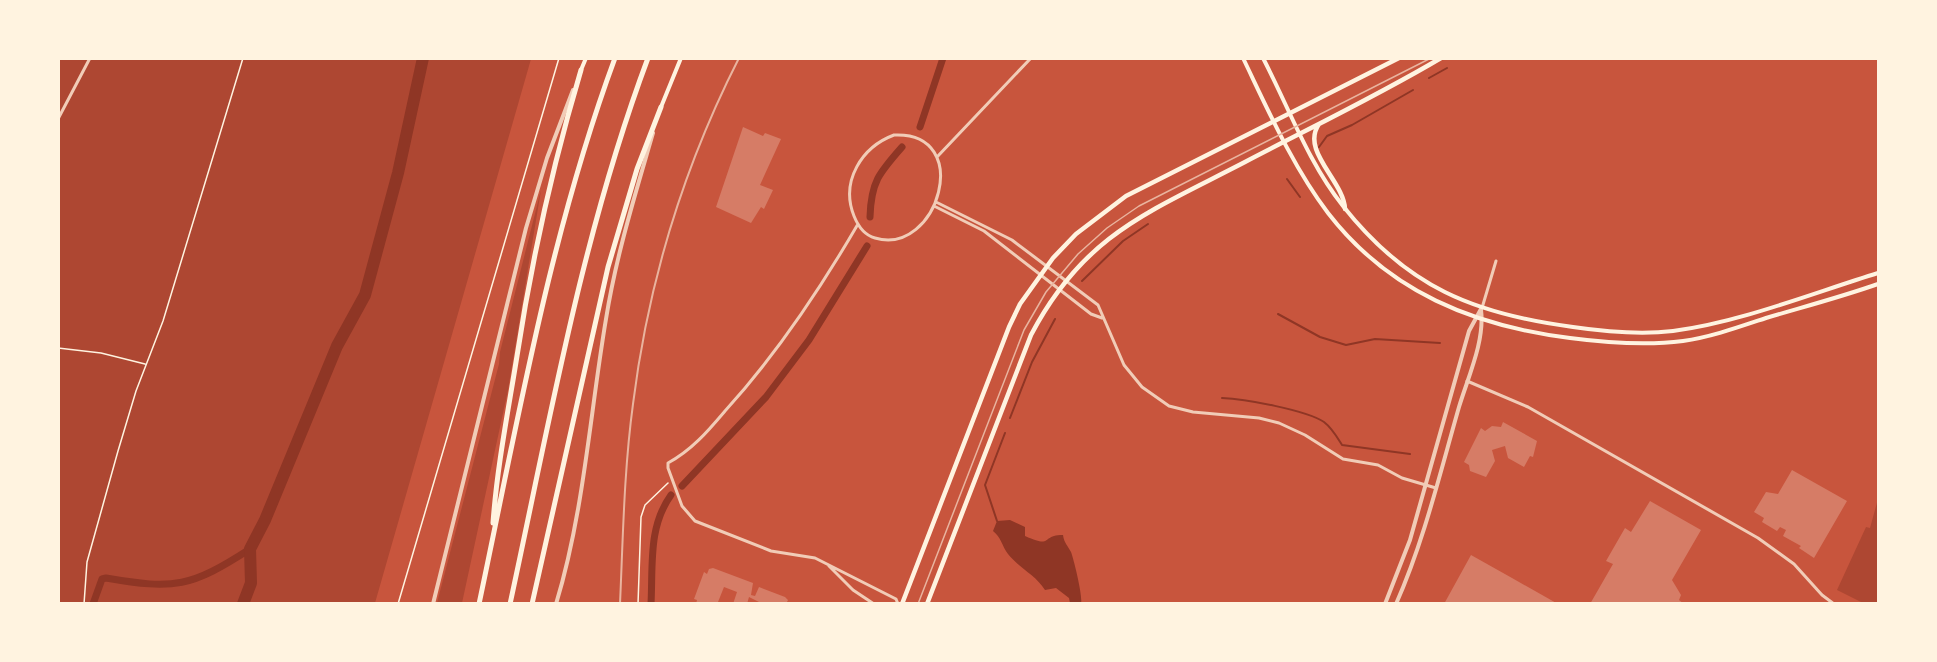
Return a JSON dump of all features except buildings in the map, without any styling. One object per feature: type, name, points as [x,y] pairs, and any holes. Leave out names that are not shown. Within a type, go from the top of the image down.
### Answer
[{"type":"highway","points":[[479,603],[561,231],[583,153],[615,58]]},
{"type":"highway","points":[[510,603],[590,239],[625,123],[648,58]]},
{"type":"highway","points":[[492,543],[497,468],[527,284],[551,174],[581,70]]},
{"type":"highway","points":[[532,603],[614,244],[639,162],[661,106]]},
{"type":"main road","points":[[581,70],[585,58]]},
{"type":"main road","points":[[661,106],[681,58]]},
{"type":"main road","points":[[1242,58],[1285,141],[1329,213],[1364,250],[1414,289],[1483,322],[1524,332],[1584,340],[1629,344],[1668,342],[1716,333],[1878,284]]},
{"type":"main road","points":[[1263,58],[1299,134],[1345,209],[1371,238],[1408,270],[1437,288],[1481,309],[1522,320],[1597,331],[1665,332],[1710,323],[1878,273]]},
{"type":"main road","points":[[900,603],[1009,327],[1020,304],[1048,266],[1076,234],[1117,201],[1400,58]]},
{"type":"main road","points":[[927,603],[1031,335],[1066,280],[1092,253],[1128,223],[1155,207],[1442,58]]},
{"type":"main road","points":[[1320,122],[1313,132],[1314,144],[1345,197],[1345,209]]},
{"type":"street","points":[[58,119],[90,58]]},
{"type":"street","points":[[937,157],[1031,58]]},
{"type":"street","points":[[433,603],[530,213],[555,136],[581,70]]},
{"type":"street","points":[[558,603],[576,512],[609,298],[629,212],[661,106]]},
{"type":"street","points":[[894,135],[908,135],[927,143],[937,157],[941,178],[936,202],[920,226],[902,237],[886,240],[864,232],[858,224],[849,198],[850,182],[863,155],[882,140],[894,135]]},
{"type":"street","points":[[936,202],[1002,233],[1098,306],[1124,364],[1142,387],[1169,406],[1193,412],[1259,418],[1279,423],[1305,435],[1343,459],[1378,465],[1402,478],[1436,488]]},
{"type":"street","points":[[934,206],[984,231],[1091,314],[1102,318]]},
{"type":"street","points":[[858,224],[798,320],[758,375],[684,455],[668,463],[680,502],[690,517],[703,526],[771,551],[812,557],[900,603]]},
{"type":"street","points":[[1385,603],[1407,550],[1469,330],[1481,309],[1496,261]]},
{"type":"street","points":[[1396,603],[1436,488],[1467,381],[1483,322],[1481,309]]},
{"type":"street","points":[[1467,381],[1520,402],[1758,538],[1794,564],[1822,595],[1834,603]]},
{"type":"street","points":[[828,564],[853,590],[874,603]]},
{"type":"path","points":[[84,603],[87,562],[124,428],[163,321],[243,58]]},
{"type":"path","points":[[398,603],[559,58]]},
{"type":"path","points":[[58,348],[101,353],[146,364]]},
{"type":"path","points":[[638,603],[641,517],[645,505],[672,482]]},
{"type":"shaded area","points":[[58,59],[531,59],[375,603],[59,603]]},
{"type":"shaded area","points":[[541,190],[508,390],[462,603],[437,603],[499,364],[500,352]]},
{"type":"shaded area","points":[[1878,499],[1878,603],[1863,603],[1837,590],[1866,527],[1870,528]]},
{"type":"shaded area","points":[[1010,520],[1025,527],[1025,536],[1034,540],[1044,541],[1063,535],[1074,562],[1080,586],[1081,603],[1070,603],[1069,598],[1056,588],[1045,590],[1008,554],[993,531],[997,521]]},
{"type":"waterway","points":[[243,604],[251,583],[250,549],[265,520],[337,346],[365,295],[398,173],[423,58]]},
{"type":"waterway","points":[[920,127],[943,58]]},
{"type":"waterway","points":[[1429,78],[1447,68]]},
{"type":"waterway","points":[[1319,147],[1327,136],[1352,125],[1413,90]]},
{"type":"waterway","points":[[870,217],[874,186],[887,164],[902,147]]},
{"type":"waterway","points":[[1287,179],[1300,197]]},
{"type":"waterway","points":[[1082,281],[1123,241],[1148,224]]},
{"type":"waterway","points":[[682,486],[766,397],[809,340],[867,246]]},
{"type":"waterway","points":[[1278,314],[1320,337],[1346,345],[1375,339],[1440,343]]},
{"type":"waterway","points":[[1010,418],[1032,362],[1055,319]]},
{"type":"waterway","points":[[1222,398],[1245,400],[1304,413],[1324,422],[1342,445],[1410,454]]},
{"type":"waterway","points":[[997,521],[985,485],[1005,433]]},
{"type":"waterway","points":[[651,604],[655,533],[658,520],[671,495]]},
{"type":"waterway","points":[[93,604],[102,579],[149,584],[182,582],[212,571],[250,549]]},
{"type":"tram line","points":[[918,604],[1024,330],[1046,292],[1078,254],[1107,228],[1139,206],[1431,58]]},
{"type":"railway","points":[[620,604],[630,429],[648,314],[685,183],[719,99],[739,58]]}]
